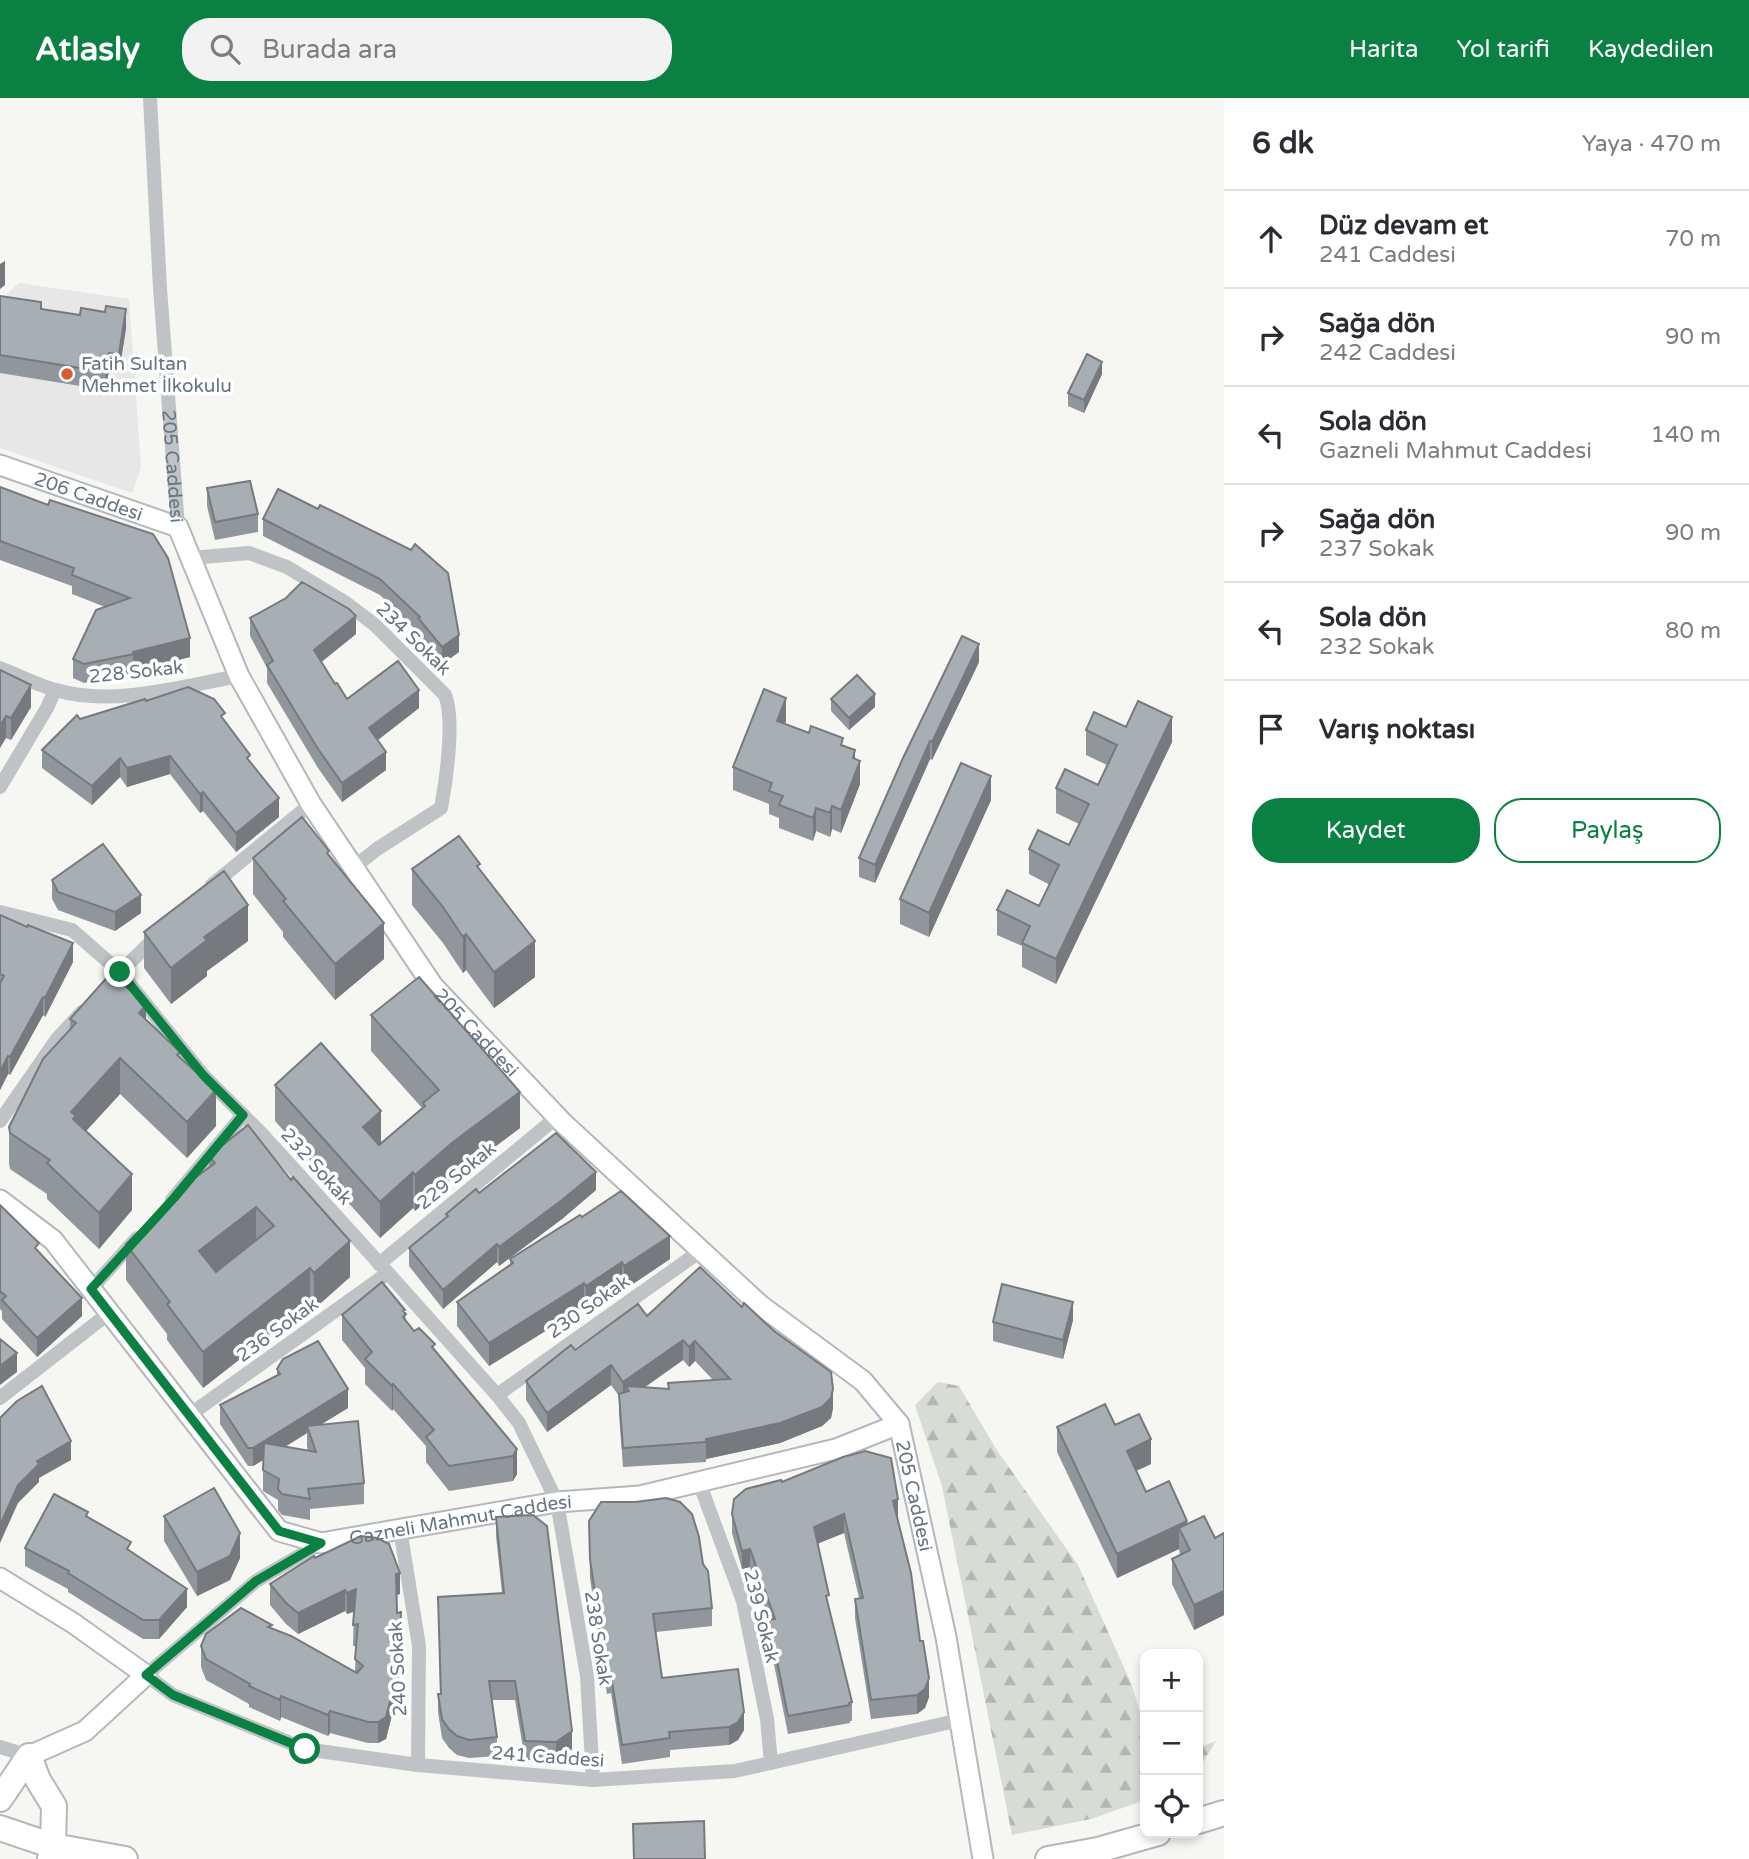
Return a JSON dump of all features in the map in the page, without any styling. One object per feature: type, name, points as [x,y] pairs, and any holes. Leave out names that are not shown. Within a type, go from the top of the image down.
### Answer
[{"type":"highway","points":[[0,1798],[29,1756]]},
{"type":"highway","points":[[29,1756],[38,1780],[54,1806],[52,1852]]},
{"type":"highway","points":[[0,1828],[52,1852],[125,1859]]},
{"type":"highway","points":[[1048,1859],[1098,1850],[1140,1838]]},
{"type":"street","name":"205 Caddesi","points":[[150,98],[160,288],[178,527],[239,676],[311,804],[433,986],[557,1117],[760,1305],[863,1381],[899,1424],[946,1637],[983,1859]]},
{"type":"street","name":"206 Caddesi","points":[[0,465],[178,527]]},
{"type":"street","name":"234 Sokak","points":[[191,558],[249,553],[287,567],[346,603],[375,625],[445,695],[450,707],[447,777],[441,808],[377,849],[354,868]]},
{"type":"street","name":"228 Sokak","points":[[0,668],[55,690],[80,695],[107,696],[163,690],[239,676]]},
{"type":"street","points":[[0,787],[55,690]]},
{"type":"street","points":[[203,892],[311,804]]},
{"type":"street","name":"232 Sokak","points":[[0,912],[72,930],[120,972],[203,1075],[243,1115],[498,1395],[519,1423],[557,1502]]},
{"type":"street","points":[[0,1121],[57,1039],[165,928]]},
{"type":"street","points":[[166,1207],[243,1115]]},
{"type":"street","name":"229 Sokak","points":[[384,1268],[557,1117]]},
{"type":"street","name":"Gazneli Mahmut Caddesi","points":[[0,1200],[53,1240],[279,1531],[321,1543],[557,1502],[640,1496],[836,1449],[899,1424]]},
{"type":"street","points":[[91,1289],[149,1225]]},
{"type":"street","name":"230 Sokak","points":[[498,1395],[702,1250]]},
{"type":"street","name":"236 Sokak","points":[[188,1416],[384,1268]]},
{"type":"street","points":[[0,1398],[109,1313]]},
{"type":"street","name":"239 Sokak","points":[[699,1482],[743,1601],[767,1719],[771,1763]]},
{"type":"street","name":"238 Sokak","points":[[557,1502],[587,1676],[593,1780]]},
{"type":"street","name":"240 Sokak","points":[[400,1529],[419,1646],[418,1765]]},
{"type":"street","points":[[0,1747],[29,1756],[85,1731],[256,1581],[321,1543]]},
{"type":"street","points":[[0,1578],[73,1623],[146,1675]]},
{"type":"street","name":"241 Caddesi","points":[[146,1675],[173,1695],[305,1749],[418,1765],[593,1780],[735,1771],[960,1720]]},
{"type":"shaded area","name":"Fatih Sultan Mehmet İlkokulu","points":[[19,283],[129,299],[141,468],[132,493],[0,448],[0,301]]},
{"type":"green space","points":[[938,1382],[959,1386],[996,1449],[1078,1565],[1131,1683],[1140,1712],[1140,1802],[1091,1819],[1012,1835],[942,1486],[915,1405]]},
{"type":"green space","points":[[1216,1741],[1203,1762],[1203,1746]]},
{"type":"building","points":[[0,296],[41,302],[41,309],[80,315],[81,308],[105,312],[106,306],[126,309],[119,354],[109,353],[105,372],[0,355]]},
{"type":"building","points":[[1087,354],[1102,362],[1084,400],[1068,393]]},
{"type":"building","points":[[250,481],[258,514],[215,522],[207,488]]},
{"type":"building","points":[[0,487],[48,505],[50,500],[153,534],[168,558],[190,638],[133,652],[134,654],[84,664],[73,659],[96,610],[130,598],[72,575],[74,568],[0,541]]},
{"type":"building","points":[[278,489],[318,509],[320,505],[411,550],[415,544],[448,573],[459,635],[442,647],[418,618],[420,617],[380,579],[263,519]]},
{"type":"building","points":[[302,582],[349,609],[356,616],[314,650],[347,699],[398,661],[419,690],[369,728],[386,752],[342,783],[267,665],[273,661],[250,618],[286,598]]},
{"type":"building","points":[[962,636],[979,644],[932,742],[930,741],[875,865],[859,858],[903,758]]},
{"type":"building","points":[[0,670],[31,685],[11,718],[6,716],[0,726]]},
{"type":"building","points":[[857,675],[875,694],[849,718],[831,699]]},
{"type":"building","points":[[188,687],[214,699],[225,713],[221,716],[250,755],[247,758],[279,798],[236,833],[170,756],[127,768],[120,758],[92,786],[42,750],[77,715],[80,719]]},
{"type":"building","points":[[764,689],[786,698],[777,721],[809,733],[811,726],[843,738],[841,745],[855,750],[853,758],[860,761],[841,810],[832,806],[830,813],[816,808],[813,818],[779,805],[783,796],[769,791],[772,783],[733,767]]},
{"type":"building","points":[[1138,701],[1172,717],[1056,959],[1022,943],[1030,926],[997,910],[1007,890],[1039,906],[1059,865],[1029,849],[1038,830],[1069,845],[1089,804],[1056,788],[1065,769],[1098,785],[1117,745],[1086,730],[1094,712],[1126,727]]},
{"type":"building","points":[[961,763],[991,776],[929,913],[900,899]]},
{"type":"building","points":[[302,817],[329,851],[327,853],[384,923],[335,964],[283,901],[286,899],[253,858]]},
{"type":"building","points":[[459,836],[480,864],[477,866],[535,941],[494,972],[466,934],[463,937],[412,869]]},
{"type":"building","points":[[103,844],[141,895],[115,912],[58,892],[52,880]]},
{"type":"building","points":[[224,871],[248,905],[204,937],[207,940],[171,968],[144,932]]},
{"type":"building","points":[[0,915],[73,943],[45,998],[43,997],[0,1071],[0,983],[4,976],[0,974]]},
{"type":"building","points":[[111,973],[146,1005],[139,1013],[180,1052],[177,1055],[216,1090],[187,1122],[120,1058],[71,1112],[76,1116],[73,1119],[132,1174],[99,1213],[47,1163],[50,1160],[10,1133],[9,1127],[43,1059],[76,1023],[70,1019]]},
{"type":"building","points":[[419,977],[520,1092],[453,1142],[415,1175],[413,1172],[380,1202],[275,1085],[321,1043],[381,1111],[363,1127],[379,1145],[425,1106],[423,1103],[439,1090],[371,1015]]},
{"type":"building","points":[[248,1125],[291,1180],[293,1177],[350,1241],[314,1273],[310,1268],[203,1352],[167,1304],[170,1302],[126,1244],[177,1194],[176,1192],[215,1163],[209,1156]],"holes":[[[256,1207],[274,1226],[216,1272],[199,1251]]]},
{"type":"building","points":[[556,1133],[596,1172],[499,1247],[497,1244],[443,1290],[409,1248],[476,1189],[479,1193]]},
{"type":"building","points":[[621,1191],[670,1236],[624,1266],[622,1262],[586,1286],[584,1283],[489,1343],[457,1302],[513,1263],[510,1259]]},
{"type":"building","points":[[0,1205],[39,1243],[35,1248],[82,1298],[37,1338],[2,1300],[6,1296],[0,1291]]},
{"type":"building","points":[[700,1267],[742,1307],[744,1303],[774,1331],[831,1372],[831,1398],[822,1407],[780,1423],[706,1439],[706,1442],[623,1448],[619,1394],[629,1391],[626,1386],[669,1389],[668,1383],[730,1379],[695,1341],[689,1347],[683,1340],[623,1382],[611,1365],[547,1413],[526,1381],[571,1345],[575,1350],[638,1304],[647,1316]]},
{"type":"building","points":[[382,1282],[405,1310],[403,1317],[414,1331],[419,1328],[435,1344],[432,1347],[517,1449],[513,1456],[449,1466],[426,1437],[434,1430],[393,1384],[392,1386],[365,1359],[372,1352],[342,1315]]},
{"type":"building","points":[[1002,1284],[1073,1302],[1063,1340],[993,1322]]},
{"type":"building","points":[[0,1339],[17,1353],[0,1366]]},
{"type":"building","points":[[318,1341],[348,1389],[253,1448],[248,1448],[220,1405],[280,1374],[277,1369],[283,1359]]},
{"type":"building","points":[[42,1386],[71,1441],[37,1461],[39,1464],[18,1485],[0,1525],[0,1418],[17,1401]]},
{"type":"building","points":[[1105,1404],[1115,1425],[1139,1414],[1151,1439],[1127,1451],[1146,1492],[1169,1481],[1187,1521],[1117,1554],[1057,1427]]},
{"type":"building","points":[[358,1421],[364,1483],[308,1489],[310,1499],[282,1494],[278,1489],[279,1479],[263,1470],[264,1443],[316,1452],[307,1426]]},
{"type":"building","points":[[865,1451],[891,1458],[898,1499],[893,1501],[911,1573],[920,1641],[923,1641],[929,1678],[925,1689],[917,1695],[871,1700],[855,1599],[863,1598],[844,1514],[814,1527],[829,1595],[826,1596],[852,1702],[850,1705],[788,1716],[769,1620],[775,1619],[750,1549],[742,1551],[732,1514],[734,1499],[746,1489],[781,1480],[782,1482]]},
{"type":"building","points":[[214,1488],[240,1533],[230,1556],[197,1572],[164,1516]]},
{"type":"building","points":[[54,1494],[88,1512],[86,1516],[131,1542],[127,1549],[187,1589],[159,1620],[143,1620],[68,1573],[69,1571],[25,1548]]},
{"type":"building","points":[[666,1498],[680,1502],[692,1514],[703,1564],[708,1571],[712,1608],[653,1614],[662,1678],[738,1669],[744,1712],[738,1722],[729,1727],[669,1732],[670,1738],[622,1745],[611,1675],[607,1675],[590,1559],[589,1521],[601,1502]]},
{"type":"building","points":[[533,1515],[547,1526],[572,1731],[556,1742],[525,1741],[515,1681],[489,1681],[497,1737],[469,1740],[457,1736],[442,1719],[438,1694],[441,1694],[438,1597],[504,1593],[496,1517]]},
{"type":"building","points":[[1204,1516],[1215,1538],[1224,1533],[1224,1591],[1194,1605],[1172,1559],[1190,1550],[1179,1528]]},
{"type":"building","points":[[361,1536],[377,1538],[389,1544],[400,1573],[396,1574],[397,1613],[401,1612],[398,1670],[386,1717],[378,1722],[368,1722],[330,1711],[328,1715],[281,1696],[280,1700],[249,1686],[250,1684],[206,1659],[201,1646],[206,1634],[241,1608],[272,1625],[268,1627],[291,1636],[357,1673],[363,1666],[355,1659],[358,1624],[353,1625],[356,1589],[347,1593],[345,1590],[298,1613],[270,1584],[314,1556],[315,1558]]},
{"type":"building","points":[[704,1821],[705,1859],[634,1859],[633,1824]]},
{"type":"place","name":"Fatih Sultan Mehmet İlkokulu","points":[[67,374]]},
{"type":"route","points":[[120,972],[203,1075],[243,1115],[174,1198],[91,1289],[279,1531],[321,1543],[256,1581],[146,1675],[173,1695],[305,1749]]}]
